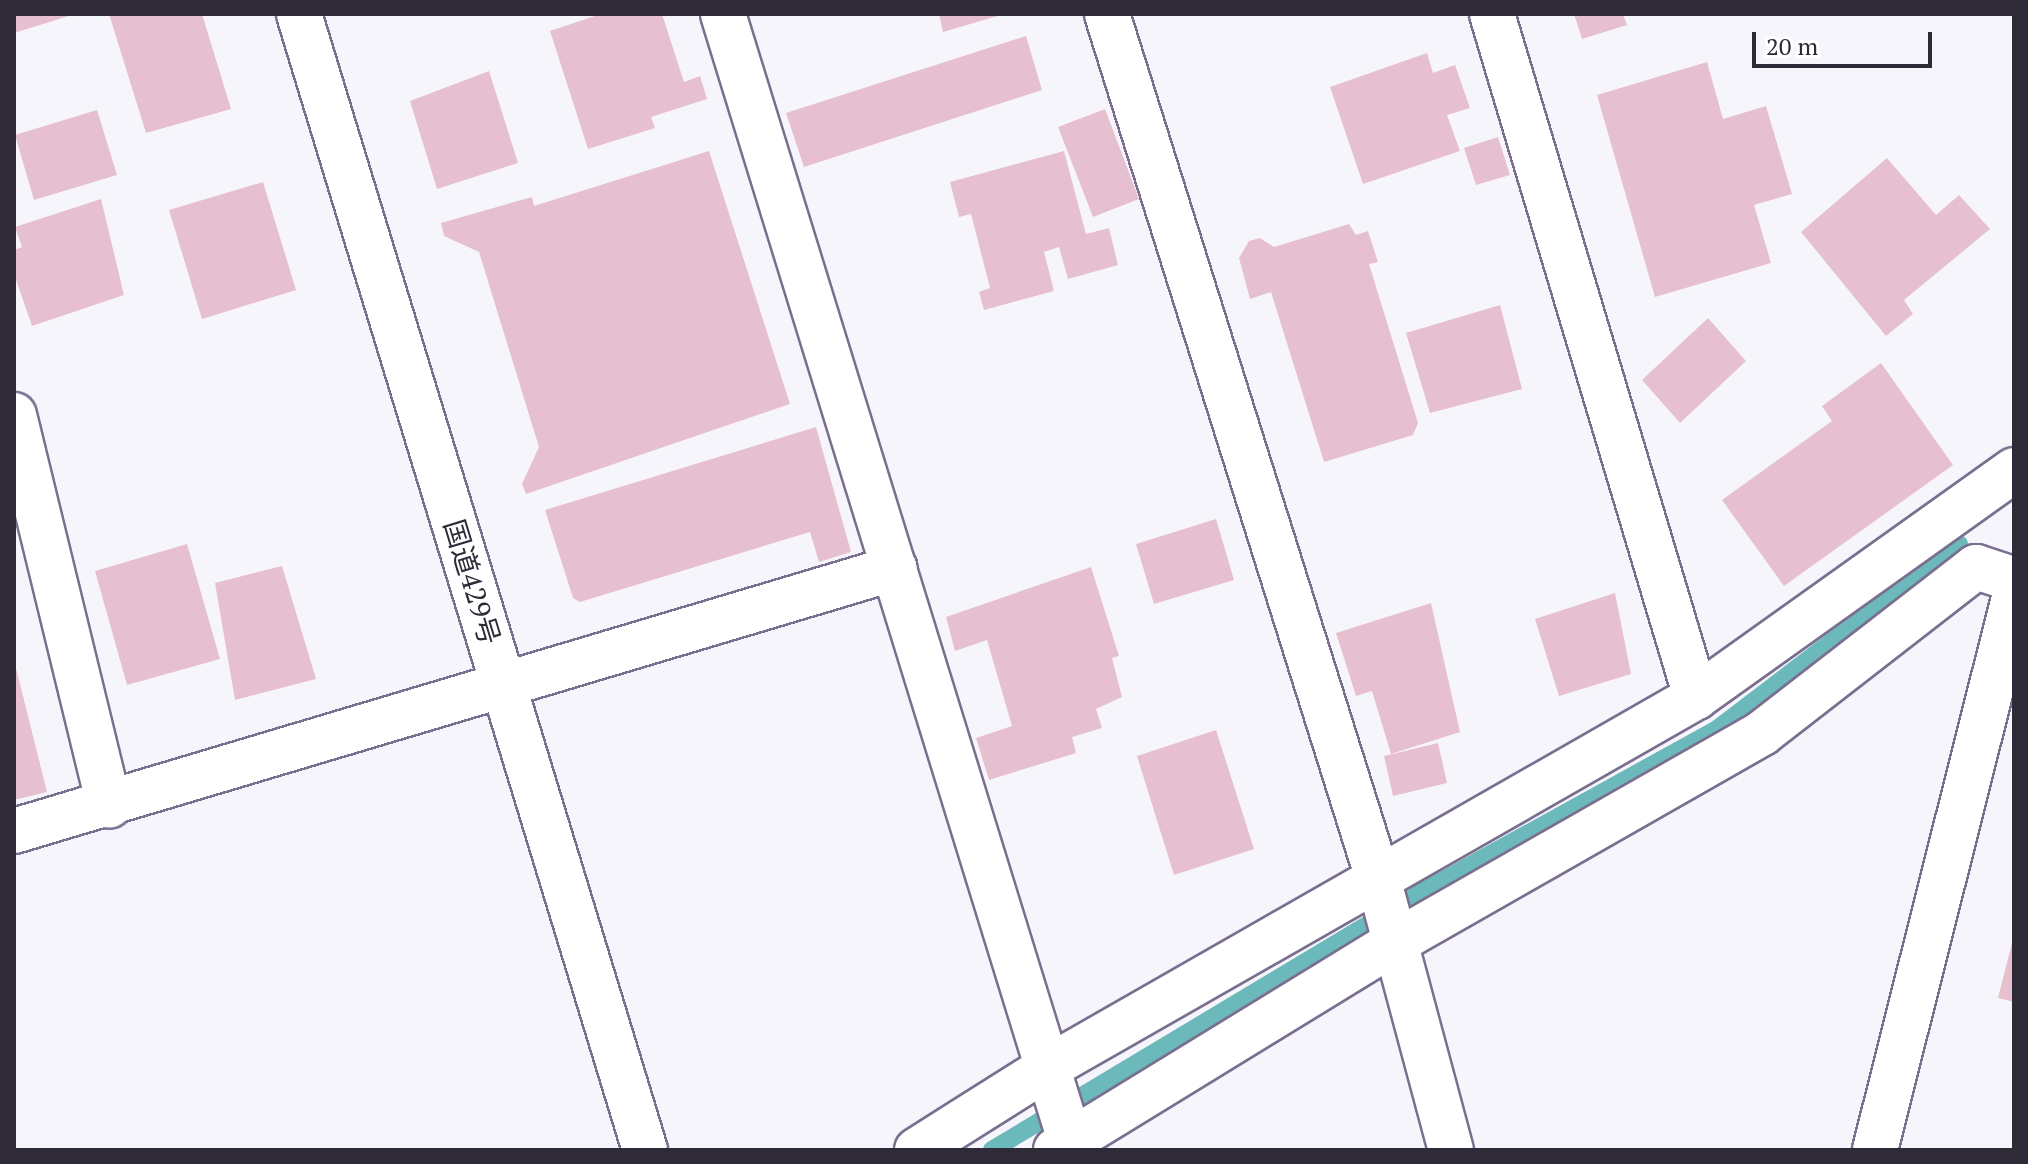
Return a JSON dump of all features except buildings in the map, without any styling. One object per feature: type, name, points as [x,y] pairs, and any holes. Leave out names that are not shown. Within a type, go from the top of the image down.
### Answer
[{"type":"main road","name":"国道429号","points":[[299,14],[645,1150]]},
{"type":"main road","points":[[723,14],[1063,1118]]},
{"type":"main road","points":[[1107,14],[1386,911],[1451,1150]]},
{"type":"main road","points":[[1492,14],[1696,697]]},
{"type":"main road","points":[[14,415],[109,806]]},
{"type":"main road","points":[[917,1150],[1063,1118],[1386,911],[1696,697],[2014,470]]},
{"type":"main road","points":[[1063,1118],[1386,911],[1762,733],[1976,567],[2014,579]]},
{"type":"main road","points":[[14,831],[109,806],[895,568]]},
{"type":"main road","points":[[1875,1150],[2014,598]]},
{"type":"waterway","points":[[992,1150],[1422,892],[1716,730],[1959,544]]}]
